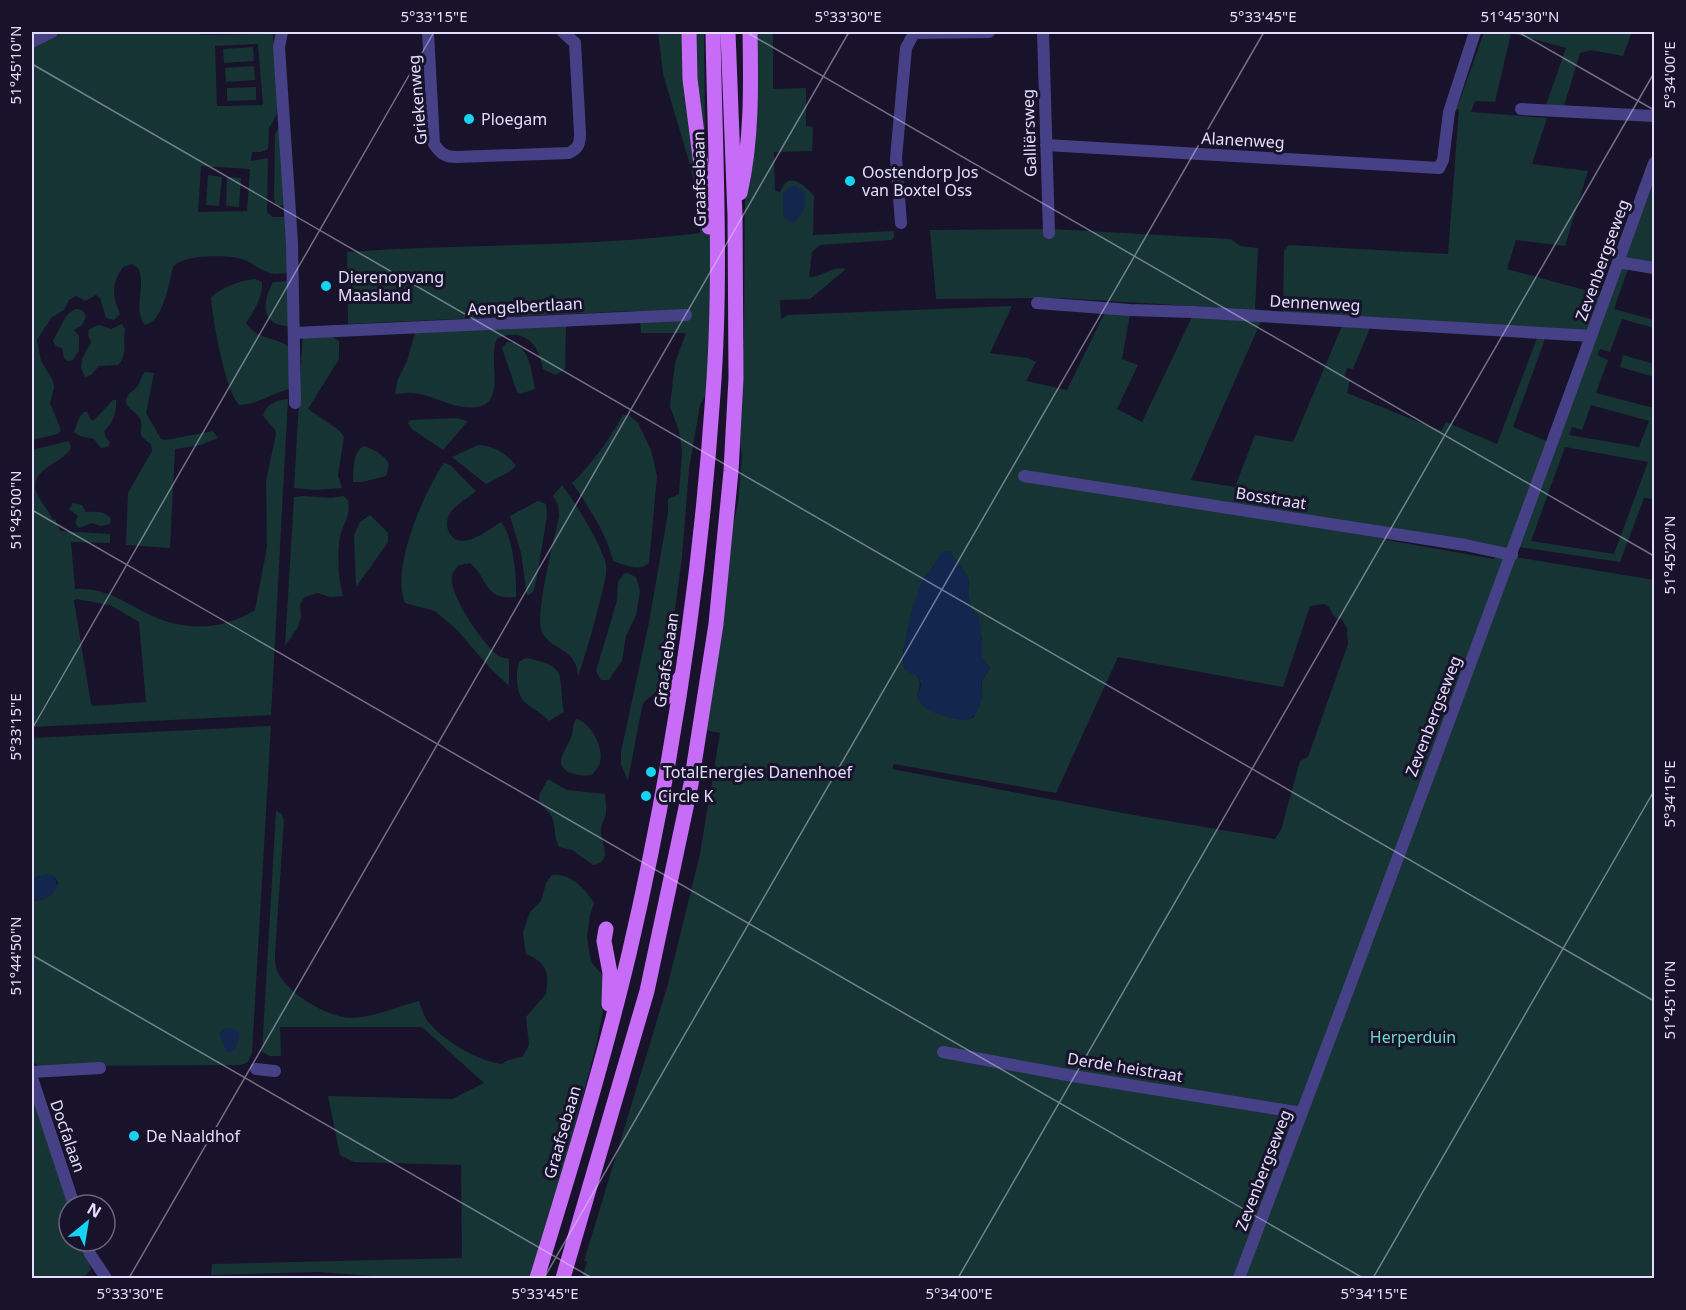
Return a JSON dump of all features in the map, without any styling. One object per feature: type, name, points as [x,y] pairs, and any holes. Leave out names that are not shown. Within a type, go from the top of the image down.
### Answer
[{"type":"main road","points":[[689,32],[690,79],[716,278]]},
{"type":"main road","name":"Graafsebaan","points":[[537,1278],[606,1047],[629,954],[654,841],[684,672],[698,556],[713,392],[718,189],[713,32]]},
{"type":"main road","name":"Graafsebaan","points":[[563,1278],[647,991],[682,828],[704,709],[716,624],[731,471],[737,319],[728,32]]},
{"type":"main road","points":[[735,216],[747,149],[751,77],[750,32]]},
{"type":"main road","points":[[661,700],[668,695],[684,672]]},
{"type":"main road","points":[[606,929],[604,941],[611,989],[606,1047]]},
{"type":"street","points":[[32,42],[52,32]]},
{"type":"street","points":[[282,32],[279,47],[292,232],[295,403]]},
{"type":"street","name":"Griekenweg","points":[[428,32],[434,144],[440,154],[457,157],[569,153],[577,149],[580,133],[575,43],[563,32]]},
{"type":"street","points":[[901,222],[896,158],[906,48],[914,33],[989,32]]},
{"type":"street","name":"Galliërsweg","points":[[1043,32],[1049,233]]},
{"type":"street","name":"Alanenweg","points":[[1046,145],[1439,168],[1443,160],[1449,112],[1475,32]]},
{"type":"street","points":[[1521,109],[1654,116]]},
{"type":"street","name":"Zevenbergseweg","points":[[1239,1278],[1512,555],[1654,163]]},
{"type":"street","points":[[1618,262],[1654,268]]},
{"type":"street","name":"Dennenweg","points":[[1037,303],[1592,336]]},
{"type":"street","name":"Aengelbertlaan","points":[[294,333],[686,315]]},
{"type":"street","name":"Bosstraat","points":[[1024,476],[1465,545],[1512,555]]},
{"type":"street","name":"Derde heistraat","points":[[942,1052],[1302,1113]]},
{"type":"street","points":[[32,1072],[100,1068]]},
{"type":"street","points":[[256,1069],[275,1071]]},
{"type":"street","name":"Docfalaan","points":[[32,1078],[70,1193]]},
{"type":"street","points":[[90,1253],[106,1278]]},
{"type":"green space","points":[[64,32],[273,34],[278,112],[269,128],[268,149],[252,152],[251,161],[268,158],[267,212],[273,217],[285,217],[288,273],[272,274],[238,258],[207,256],[186,260],[173,267],[161,310],[151,322],[145,325],[141,318],[139,304],[140,275],[138,268],[132,264],[123,267],[116,279],[114,295],[120,314],[114,320],[106,318],[100,298],[96,295],[85,301],[76,296],[69,300],[64,310],[51,318],[37,340],[41,361],[53,381],[54,388],[50,403],[61,430],[58,434],[32,440],[32,47]],"holes":[[[258,44],[263,105],[217,106],[215,46]],[[201,166],[250,169],[247,211],[198,212]]]},
{"type":"green space","points":[[658,32],[704,32],[705,138],[711,256],[709,349],[706,395],[700,405],[689,469],[682,557],[665,684],[644,702],[642,707],[628,780],[621,765],[621,752],[649,622],[668,513],[668,499],[679,494],[682,451],[679,431],[670,406],[675,363],[686,333],[641,333],[640,320],[644,313],[632,311],[348,324],[347,252],[612,241],[700,233],[699,206],[689,161],[663,74]]},
{"type":"green space","name":"Herperduin","points":[[756,32],[773,32],[773,89],[806,88],[806,126],[813,127],[812,151],[774,152],[775,191],[780,192],[784,185],[792,181],[802,184],[814,196],[813,235],[894,231],[892,240],[820,245],[812,252],[809,277],[835,269],[846,269],[810,299],[780,300],[781,319],[788,315],[1012,306],[990,353],[1028,358],[1036,362],[1026,381],[1067,390],[1105,312],[1130,314],[1122,359],[1138,365],[1117,409],[1142,422],[1192,317],[1261,321],[1191,480],[1235,487],[1255,435],[1293,442],[1342,326],[1370,328],[1353,369],[1347,368],[1344,378],[1350,380],[1347,393],[1441,431],[1446,422],[1497,444],[1537,338],[1545,339],[1513,427],[1549,442],[1509,550],[1388,538],[1387,540],[1494,559],[1496,556],[1515,557],[1654,580],[1654,1278],[582,1278],[587,1262],[584,1261],[668,984],[700,854],[720,733],[705,730],[731,534],[738,504],[742,456],[738,430],[744,336],[745,178]],"holes":[[[949,551],[969,579],[968,592],[971,609],[978,616],[982,657],[990,668],[982,680],[982,696],[974,717],[966,719],[944,714],[917,697],[920,685],[918,677],[903,663],[903,651],[924,579]],[[1325,604],[1336,618],[1341,618],[1347,628],[1348,644],[1308,757],[1300,761],[1281,830],[1275,839],[1128,814],[892,769],[894,764],[1056,793],[1118,657],[1283,687],[1310,606]]]},
{"type":"green space","points":[[1484,32],[1632,32],[1623,56],[1591,50],[1580,53],[1564,106],[1546,105],[1566,48],[1511,33],[1495,102],[1475,101],[1471,112],[1547,118],[1532,164],[1588,171],[1565,246],[1516,240],[1507,269],[1603,295],[1589,332],[1283,312],[1284,250],[1289,245],[1448,254],[1459,109],[1454,111]]},
{"type":"green space","points":[[253,47],[254,61],[224,63],[223,49]]},
{"type":"green space","points":[[254,66],[255,80],[226,82],[225,68]]},
{"type":"green space","points":[[256,87],[256,100],[227,101],[227,88]]},
{"type":"green space","points":[[279,127],[285,205],[278,206],[274,198],[275,134]]},
{"type":"green space","points":[[208,175],[222,177],[219,206],[206,205]]},
{"type":"green space","points":[[227,177],[241,178],[239,207],[226,206]]},
{"type":"green space","points":[[1654,182],[1654,264],[1625,258]]},
{"type":"green space","points":[[1052,229],[1231,239],[1240,246],[1258,248],[1255,310],[1061,298],[936,299],[930,230]]},
{"type":"green space","points":[[1622,264],[1629,266],[1614,309],[1654,320],[1654,328],[1622,319],[1610,352],[1600,349],[1597,355],[1608,360],[1596,393],[1654,408],[1654,499],[1644,498],[1620,562],[1519,547]],"holes":[[[1591,405],[1649,421],[1639,447],[1569,435],[1572,427],[1582,430]],[[1565,447],[1648,462],[1614,554],[1531,541]]]},
{"type":"green space","points":[[255,279],[262,282],[261,293],[246,323],[256,333],[279,341],[290,348],[289,389],[252,403],[239,405],[225,371],[211,298],[231,285]]},
{"type":"green space","points":[[289,281],[290,326],[273,322],[266,312],[267,298],[273,282]]},
{"type":"green space","points":[[75,309],[83,311],[86,317],[82,325],[74,330],[79,336],[79,351],[73,360],[68,361],[64,358],[62,348],[56,346],[53,341],[66,316]]},
{"type":"green space","points":[[122,324],[125,329],[124,352],[121,361],[118,365],[99,366],[91,375],[85,377],[81,368],[82,359],[91,342],[88,335],[89,329],[99,325],[111,329]]},
{"type":"green space","points":[[566,325],[565,369],[556,375],[543,369],[532,342],[515,335],[497,339],[494,347],[493,395],[481,406],[464,407],[422,394],[395,394],[398,379],[407,361],[415,333]]},
{"type":"green space","points":[[303,331],[333,337],[339,341],[339,359],[308,409],[340,431],[344,437],[338,475],[342,488],[314,490],[294,488]]},
{"type":"green space","points":[[507,342],[515,344],[525,353],[535,389],[520,394],[517,392],[502,348]]},
{"type":"green space","points":[[1623,355],[1654,364],[1654,377],[1620,367]]},
{"type":"green space","points":[[145,372],[154,373],[146,413],[161,439],[213,431],[218,438],[201,445],[175,449],[170,548],[126,545],[128,493],[152,451],[151,444],[141,436],[141,421],[127,406],[126,398],[138,386]]},
{"type":"green space","points":[[288,399],[271,715],[32,727],[32,450],[69,441],[71,448],[40,474],[35,487],[38,496],[53,520],[55,519],[60,531],[110,534],[110,543],[71,542],[75,589],[95,590],[111,595],[172,623],[186,626],[214,625],[242,617],[255,610],[267,547],[266,481],[276,434],[263,416],[269,406]],"holes":[[[76,599],[110,605],[139,622],[146,702],[93,706],[91,704],[74,601]]]},
{"type":"green space","points":[[113,400],[116,400],[115,413],[110,425],[104,431],[110,442],[108,447],[101,448],[94,439],[74,432],[84,412],[87,412],[93,421]]},
{"type":"green space","points":[[623,415],[629,415],[638,423],[651,450],[657,476],[649,563],[641,567],[632,567],[613,561],[602,531],[572,483],[600,451]]},
{"type":"green space","points":[[457,418],[468,421],[443,450],[412,429],[408,423],[410,420]]},
{"type":"green space","points":[[478,445],[499,451],[516,466],[486,484],[452,457]]},
{"type":"green space","points":[[364,446],[385,458],[389,464],[386,476],[353,482],[357,452]]},
{"type":"green space","points":[[444,463],[450,465],[476,491],[456,506],[449,516],[447,528],[453,537],[466,541],[481,535],[501,522],[509,537],[515,569],[516,597],[505,597],[492,592],[470,563],[459,565],[453,572],[452,585],[475,629],[496,654],[509,659],[509,686],[457,630],[435,611],[405,603],[402,571],[405,551],[427,492]]},
{"type":"green space","points":[[562,485],[594,536],[606,565],[599,604],[578,677],[574,660],[546,638],[540,623],[543,594],[559,516],[558,504],[553,496]]},
{"type":"green space","points":[[343,496],[348,500],[348,516],[341,532],[338,552],[343,596],[330,597],[318,593],[305,597],[300,604],[301,617],[298,627],[285,646],[294,497],[331,498]]},
{"type":"green space","points":[[538,501],[546,504],[547,516],[536,582],[533,592],[527,596],[521,553],[510,516]]},
{"type":"green space","points":[[73,503],[82,505],[86,512],[106,514],[111,519],[110,524],[101,526],[92,523],[79,528],[75,523],[78,516],[69,509]]},
{"type":"green space","points":[[370,515],[388,533],[388,542],[356,587],[354,535],[360,522]]},
{"type":"green space","points":[[627,573],[636,577],[640,591],[636,615],[626,636],[622,661],[609,680],[601,680],[596,671],[617,601],[618,582]]},
{"type":"green space","points":[[526,658],[550,665],[559,674],[564,712],[549,721],[520,696],[517,670],[520,661]]},
{"type":"green space","points":[[576,719],[582,721],[591,730],[600,750],[600,762],[592,775],[572,774],[561,765]]},
{"type":"green space","points":[[271,726],[252,1053],[248,1062],[241,1065],[40,1066],[32,1062],[32,900],[48,897],[58,883],[54,876],[39,876],[32,880],[32,738]]},
{"type":"green space","points":[[548,779],[567,790],[605,794],[606,814],[601,833],[605,855],[600,863],[593,865],[572,850],[559,847],[551,815],[540,804],[539,795]]},
{"type":"green space","points":[[276,811],[282,814],[284,820],[275,954],[276,968],[280,977],[307,1002],[341,1017],[351,1018],[376,1014],[419,1001],[426,1019],[440,1034],[460,1048],[482,1059],[502,1064],[523,1056],[529,1045],[526,1017],[546,994],[547,974],[538,961],[526,954],[523,933],[530,912],[541,901],[546,883],[552,875],[565,876],[582,887],[594,903],[587,937],[589,952],[592,963],[606,979],[607,992],[596,1046],[562,1174],[531,1278],[401,1278],[318,1272],[211,1275],[212,1264],[462,1258],[461,1165],[354,1162],[340,1155],[328,1096],[452,1099],[484,1083],[422,1027],[280,1027],[281,1056],[270,1056],[262,1052]]},
{"type":"green space","points":[[32,1093],[65,1193],[57,1193],[57,1253],[85,1253],[91,1269],[82,1276],[32,1276]]},
{"type":"water","points":[[792,186],[805,192],[804,209],[794,223],[785,219],[783,213],[783,193]]},
{"type":"water","points":[[945,551],[949,551],[969,579],[968,592],[971,609],[978,616],[982,657],[990,668],[982,680],[981,703],[978,710],[975,715],[965,720],[943,716],[925,707],[917,697],[921,685],[918,676],[904,670],[906,637],[919,588],[924,577]]},
{"type":"water","points":[[45,874],[54,876],[58,887],[47,897],[32,900],[32,880]]},
{"type":"water","points":[[225,1028],[235,1029],[240,1034],[236,1048],[229,1053],[219,1033]]},
{"type":"place","name":"Ploegam","points":[[469,119]]},
{"type":"place","name":"Oostendorp Jos van Boxtel Oss","points":[[850,181]]},
{"type":"place","name":"Dierenopvang Maasland","points":[[326,286]]},
{"type":"place","name":"TotalEnergies Danenhoef","points":[[651,772]]},
{"type":"place","name":"Circle K","points":[[646,796]]},
{"type":"place","name":"De Naaldhof","points":[[134,1136]]}]
